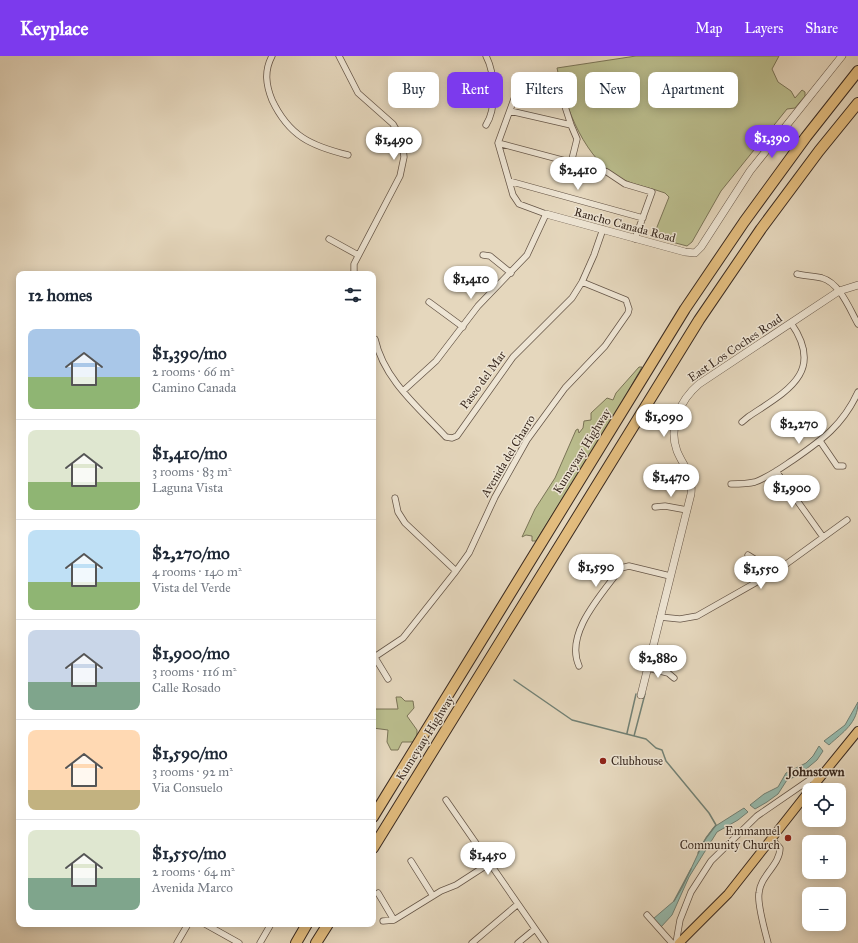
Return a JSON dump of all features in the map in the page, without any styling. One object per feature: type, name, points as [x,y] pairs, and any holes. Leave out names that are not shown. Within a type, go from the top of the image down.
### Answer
[{"type":"highway","name":"Kumeyaay Highway","points":[[376,812],[685,309],[748,216],[806,137],[858,71]]},
{"type":"highway","name":"Kumeyaay Highway","points":[[376,843],[699,320],[788,193],[858,102]]},
{"type":"highway","points":[[296,943],[305,927]]},
{"type":"highway","points":[[316,943],[326,927]]},
{"type":"main road","points":[[816,783],[858,731]]},
{"type":"main road","points":[[679,943],[728,894],[802,801]]},
{"type":"street","points":[[272,56],[269,61],[266,84],[280,116],[291,130],[305,140],[324,149],[348,155]]},
{"type":"street","points":[[339,56],[358,93],[393,124],[402,140],[404,157],[400,176],[358,255],[354,264],[354,271]]},
{"type":"street","points":[[486,56],[491,67],[493,81],[491,114],[486,125]]},
{"type":"street","name":"Rancho Canada Road","points":[[498,143],[513,195],[519,204],[546,214],[635,239],[685,252],[695,252],[701,247],[750,171],[842,56]]},
{"type":"street","points":[[571,163],[577,139],[559,88],[522,77],[498,143],[571,163],[607,172],[625,184],[652,192],[635,239]]},
{"type":"street","points":[[510,111],[572,125]]},
{"type":"street","points":[[509,181],[643,218]]},
{"type":"street","points":[[403,391],[436,361],[478,306],[511,273],[530,251],[546,214]]},
{"type":"street","name":"Paseo del Mar","points":[[376,343],[388,371],[403,391],[446,437],[452,438],[457,436],[513,357],[572,298],[582,282],[602,229]]},
{"type":"street","points":[[329,239],[358,255]]},
{"type":"street","points":[[483,255],[490,256],[511,273]]},
{"type":"street","points":[[797,274],[824,278],[839,291],[858,324]]},
{"type":"street","name":"Avenida del Charro","points":[[376,656],[403,638],[456,571],[469,553],[496,497],[527,440],[564,388],[605,346],[628,313],[628,302],[626,300],[582,282]]},
{"type":"street","name":"East Los Coches Road","points":[[640,695],[691,494],[691,479],[688,470],[676,449],[674,433],[675,422],[684,401],[699,384],[839,291],[858,285]]},
{"type":"street","points":[[429,302],[463,327]]},
{"type":"street","points":[[742,422],[789,389],[800,376],[804,360],[804,348],[800,336],[791,323]]},
{"type":"street","points":[[731,484],[746,484],[756,481],[776,471],[820,441],[842,420],[858,392]]},
{"type":"street","points":[[820,441],[837,466],[843,466]]},
{"type":"street","points":[[776,471],[823,537]]},
{"type":"street","points":[[395,498],[398,512],[405,523],[456,571]]},
{"type":"street","points":[[655,507],[664,506],[687,510]]},
{"type":"street","points":[[660,617],[680,619],[698,616],[767,577],[846,520]]},
{"type":"street","points":[[748,555],[756,560],[767,577]]},
{"type":"street","points":[[579,666],[574,656],[577,638],[583,620],[621,568],[629,566],[670,576]]},
{"type":"street","points":[[376,660],[388,679]]},
{"type":"street","points":[[648,668],[668,673],[674,678]]},
{"type":"street","points":[[676,943],[680,920],[691,892],[711,861],[757,816],[828,768]]},
{"type":"street","points":[[446,800],[545,943]]},
{"type":"street","points":[[768,943],[758,894],[780,854],[780,848],[772,838]]},
{"type":"street","points":[[411,861],[433,896]]},
{"type":"street","points":[[383,921],[394,920],[433,896],[456,885],[490,863]]},
{"type":"street","points":[[378,894],[394,920]]},
{"type":"street","points":[[472,943],[518,904]]},
{"type":"street","points":[[647,915],[672,943]]},
{"type":"street","points":[[177,943],[186,927]]},
{"type":"street","points":[[210,927],[239,943]]},
{"type":"street","points":[[260,943],[268,927]]},
{"type":"street","points":[[518,943],[535,928]]},
{"type":"green space","points":[[636,56],[779,56],[772,69],[778,82],[791,91],[795,98],[802,90],[805,92],[805,96],[795,108],[787,109],[721,191],[692,242],[687,246],[653,237],[669,197],[665,193],[624,180],[610,172],[598,160],[579,132],[568,108],[577,108],[577,72],[558,72],[557,68]]},
{"type":"green space","points":[[639,367],[642,367],[613,418],[536,541],[532,541],[532,536],[526,535],[522,537],[535,509],[555,478],[576,430],[578,429],[579,433],[583,428],[584,421],[591,420],[591,413],[607,398],[613,400],[616,393]]},
{"type":"green space","points":[[396,697],[401,697],[405,701],[413,701],[414,708],[407,716],[417,730],[417,736],[413,742],[402,742],[398,750],[391,750],[387,742],[388,730],[376,728],[376,709],[398,709]]},
{"type":"water","points":[[858,702],[853,721],[829,745],[824,741],[845,725]]},
{"type":"water","points":[[819,746],[823,751],[817,760],[799,775],[787,780],[778,794],[755,809],[750,805],[764,794],[778,787],[786,773],[806,763],[813,756]]},
{"type":"water","points":[[744,808],[748,812],[738,820],[717,832],[689,877],[672,915],[661,927],[653,919],[674,901],[682,888],[704,841],[714,827]]},
{"type":"waterway","points":[[514,680],[572,720],[646,739],[656,748],[662,750],[666,761],[709,813],[716,825],[706,838],[698,853]]},
{"type":"waterway","points":[[627,733],[636,694]]},
{"type":"waterway","points":[[634,736],[645,694]]},
{"type":"waterway","points":[[674,901],[691,869]]},
{"type":"place","name":"Clubhouse","points":[[603,761]]},
{"type":"place","name":"Emmanuel Community Church","points":[[788,838]]},
{"type":"district","name":"Johnstown","points":[[816,771]]}]
